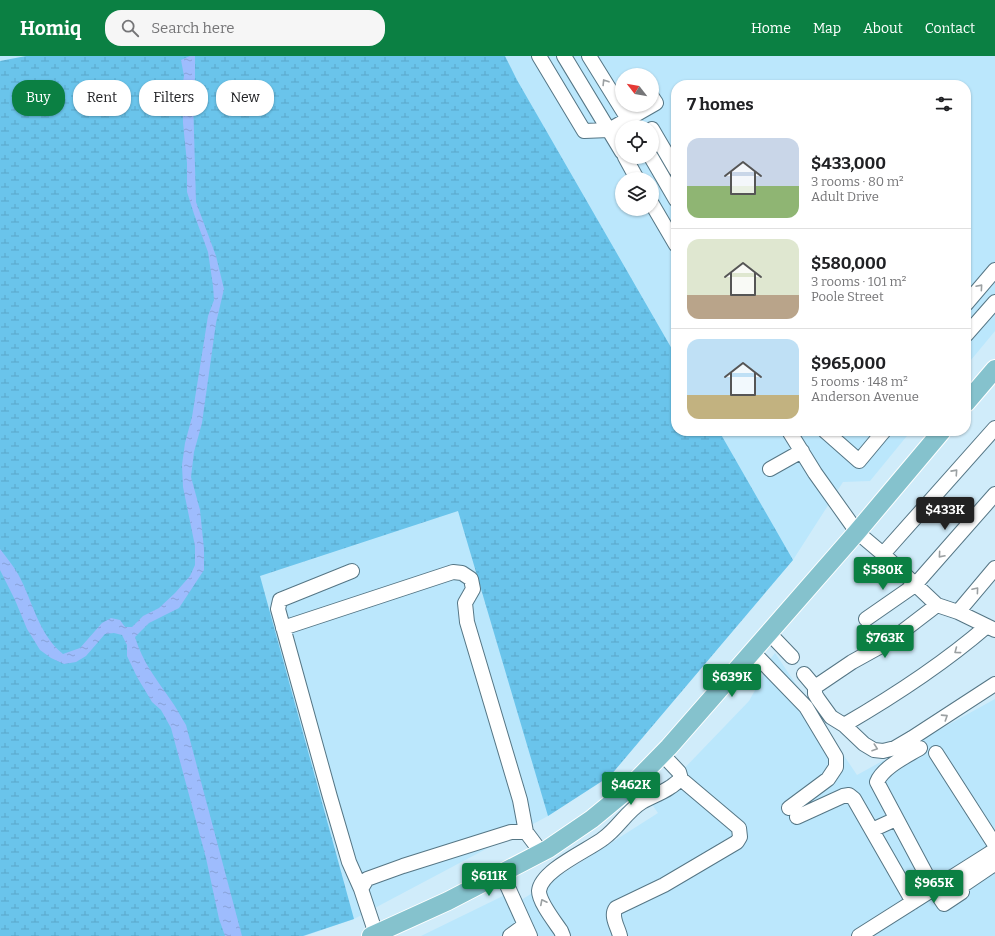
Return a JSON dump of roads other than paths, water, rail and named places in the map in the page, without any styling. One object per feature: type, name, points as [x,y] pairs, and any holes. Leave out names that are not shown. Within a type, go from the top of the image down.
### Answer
[{"type":"main road","points":[[971,397],[995,369]]},
{"type":"main road","points":[[379,934],[502,874],[541,852],[592,819],[626,791],[662,754],[857,532],[938,436]]},
{"type":"street","points":[[539,56],[584,131],[609,130],[615,128]]},
{"type":"street","points":[[564,56],[615,140]]},
{"type":"street","points":[[589,56],[615,93]]},
{"type":"street","points":[[633,120],[641,112]]},
{"type":"street","points":[[659,141],[671,162]]},
{"type":"street","points":[[655,164],[671,191]]},
{"type":"street","points":[[659,197],[671,194]]},
{"type":"street","points":[[659,216],[671,236]]},
{"type":"street","points":[[971,298],[995,270]]},
{"type":"street","points":[[971,329],[995,302]]},
{"type":"street","points":[[883,554],[995,428]]},
{"type":"street","points":[[792,436],[815,473],[857,532],[883,554],[937,605],[958,612],[991,628]]},
{"type":"street","points":[[830,436],[859,461],[880,436]]},
{"type":"street","points":[[770,469],[802,451]]},
{"type":"street","points":[[866,619],[915,585],[995,494]]},
{"type":"street","points":[[958,612],[995,568]]},
{"type":"street","points":[[352,571],[280,600],[278,609],[349,862],[379,934]]},
{"type":"street","points":[[283,628],[453,572],[462,573],[471,579],[474,588],[465,603],[467,622],[520,800],[526,832],[541,852]]},
{"type":"street","points":[[815,687],[852,662],[890,641],[937,605]]},
{"type":"street","points":[[844,726],[881,704],[991,628]]},
{"type":"street","points":[[768,633],[792,657]]},
{"type":"street","points":[[752,651],[806,707],[836,757],[836,767],[828,779],[793,813],[843,796],[849,796],[854,799],[912,902]]},
{"type":"street","points":[[804,674],[815,687],[815,694],[818,700],[831,717],[844,726],[864,744],[874,750],[883,751],[916,743]]},
{"type":"street","points":[[956,883],[962,892],[944,904],[934,889],[876,782],[884,771],[916,743],[995,684]]},
{"type":"street","points":[[859,936],[934,889],[956,883],[993,850],[936,752]]},
{"type":"street","points":[[620,936],[614,918],[614,910],[616,908],[664,885],[737,842],[740,837],[739,828],[681,779],[679,772],[662,754]]},
{"type":"street","points":[[563,936],[542,901],[539,892],[546,878],[565,861],[603,839],[631,810],[642,802],[670,788],[681,779]]},
{"type":"street","points":[[872,830],[896,818]]},
{"type":"street","points":[[361,889],[367,879],[403,866],[511,832],[526,832]]},
{"type":"street","points":[[502,874],[528,931],[510,936]]},
{"type":"water","points":[[190,56],[195,56],[195,80],[183,80],[181,60]]},
{"type":"water","points":[[183,116],[194,116],[196,202],[216,256],[224,289],[216,323],[202,423],[194,452],[191,477],[200,510],[204,549],[204,570],[179,608],[149,623],[135,637],[154,677],[186,725],[242,936],[225,936],[219,919],[206,858],[171,728],[161,710],[152,702],[137,677],[127,656],[127,645],[122,635],[114,633],[105,634],[86,656],[76,662],[64,664],[51,658],[40,650],[27,629],[0,570],[0,549],[18,574],[37,617],[48,637],[63,654],[80,648],[102,623],[111,618],[120,620],[125,627],[132,627],[143,616],[159,608],[175,593],[190,576],[195,565],[195,546],[183,487],[182,465],[185,443],[192,417],[208,316],[214,300],[208,252],[187,192],[187,163]]}]
